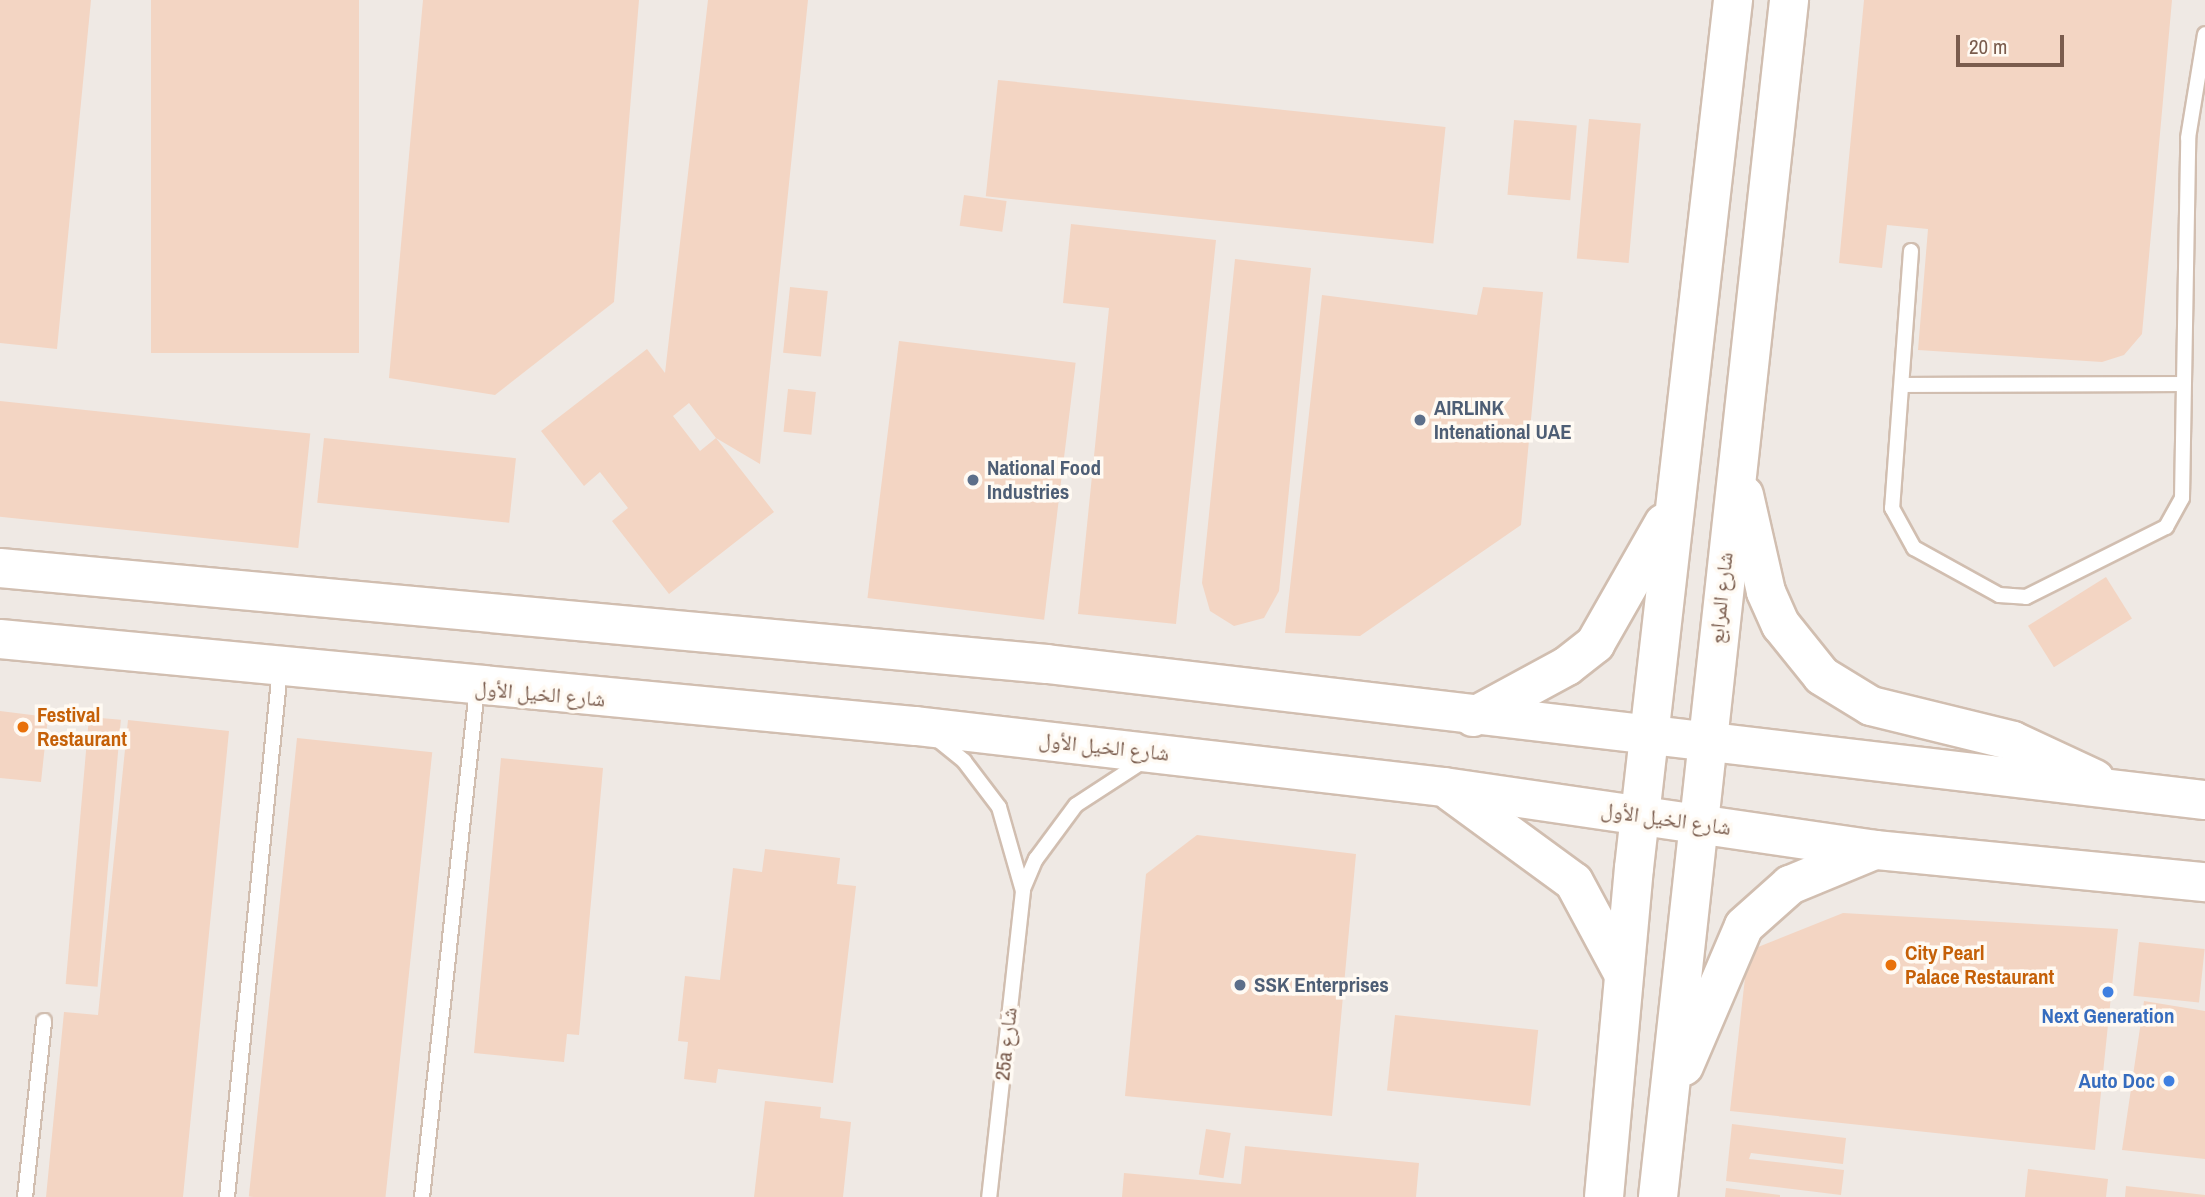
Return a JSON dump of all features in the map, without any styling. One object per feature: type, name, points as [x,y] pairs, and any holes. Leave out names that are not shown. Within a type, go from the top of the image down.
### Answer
[{"type":"main road","points":[[1604,1197],[1623,973],[1733,0]]},
{"type":"main road","name":"شارع المرابع","points":[[1658,1197],[1696,824],[1789,0]]},
{"type":"main road","points":[[1736,460],[1766,592],[1781,625],[1822,676],[1871,706],[2013,741],[2112,790]]},
{"type":"main road","points":[[1473,717],[1567,666],[1595,644],[1675,502]]},
{"type":"main road","points":[[0,568],[1047,664],[1705,746],[2205,800]]},
{"type":"main road","name":"شارع الخيل الأول","points":[[0,639],[477,689],[916,726],[1444,787],[1876,849],[2205,882]]},
{"type":"main road","points":[[1444,787],[1574,882],[1623,973]]},
{"type":"main road","points":[[1665,1114],[1744,926],[1790,885],[1876,849]]},
{"type":"lane","points":[[1911,251],[1892,508],[1897,524],[1925,558],[2014,598],[2038,594],[2173,519],[2182,498],[2188,138],[2205,34]]},
{"type":"lane","points":[[1902,385],[2183,384]]},
{"type":"lane","points":[[228,1197],[280,670]]},
{"type":"lane","points":[[422,1197],[477,689]]},
{"type":"lane","name":"25a شارع","points":[[916,726],[964,761],[999,807],[1023,891]]},
{"type":"lane","name":"25a شارع","points":[[989,1197],[1023,891],[1036,859],[1076,805],[1103,783],[1164,754]]},
{"type":"lane","points":[[25,1197],[44,1021]]},
{"type":"shaded area","points":[[0,0],[2205,0],[2205,1197],[0,1197]]},
{"type":"building","points":[[0,0],[91,0],[57,349],[0,343]]},
{"type":"building","points":[[151,0],[359,0],[359,353],[151,353]]},
{"type":"building","points":[[423,0],[639,0],[614,302],[495,395],[389,378]]},
{"type":"building","points":[[708,0],[808,0],[760,464],[716,438],[774,512],[669,594],[612,521],[628,508],[600,472],[584,486],[541,431],[647,349],[665,373]],"holes":[[[689,403],[716,438],[700,451],[673,416]]]},
{"type":"building","points":[[1864,0],[2172,0],[2142,334],[2124,355],[2102,362],[1918,350],[1928,229],[1887,225],[1882,268],[1839,263]]},
{"type":"building","points":[[998,80],[1446,127],[1433,243],[986,196]]},
{"type":"building","points":[[1589,119],[1641,124],[1629,263],[1577,258]]},
{"type":"building","points":[[1514,120],[1577,125],[1570,200],[1507,195]]},
{"type":"building","points":[[964,195],[1007,201],[1002,232],[960,226]]},
{"type":"building","points":[[1071,224],[1216,240],[1176,624],[1078,614],[1109,308],[1063,303]]},
{"type":"building","points":[[1235,259],[1311,268],[1279,591],[1264,618],[1234,626],[1210,611],[1202,583]]},
{"type":"building","points":[[790,287],[828,291],[821,357],[783,353]]},
{"type":"building","name":"AIRLINK Intenational UAE","points":[[1483,287],[1543,292],[1521,525],[1360,636],[1285,633],[1322,295],[1477,315]]},
{"type":"building","name":"National Food Industries","points":[[899,341],[1076,363],[1044,620],[867,598]]},
{"type":"building","points":[[788,389],[816,392],[811,435],[784,432]]},
{"type":"building","points":[[0,401],[310,434],[298,548],[0,517]]},
{"type":"building","points":[[324,438],[516,458],[509,523],[317,503]]},
{"type":"building","points":[[2106,577],[2132,619],[2054,667],[2028,626]]},
{"type":"building","points":[[0,711],[48,717],[41,782],[0,778]]},
{"type":"building","points":[[89,717],[121,720],[98,987],[66,984]]},
{"type":"building","points":[[128,720],[229,731],[183,1197],[46,1197],[64,1012],[98,1015]]},
{"type":"building","points":[[297,738],[432,752],[386,1197],[249,1196]]},
{"type":"building","points":[[501,758],[603,768],[579,1035],[567,1034],[564,1062],[474,1053]]},
{"type":"building","name":"SSK Enterprises","points":[[1197,835],[1356,854],[1332,1116],[1125,1096],[1146,874]]},
{"type":"building","points":[[765,849],[840,858],[837,884],[856,886],[833,1083],[718,1069],[716,1083],[684,1079],[688,1042],[678,1041],[685,976],[720,980],[733,868],[762,872]]},
{"type":"building","points":[[1843,913],[2118,929],[2095,1150],[1730,1111],[1748,951]]},
{"type":"building","points":[[2139,942],[2205,949],[2199,1003],[2133,996]]},
{"type":"building","name":"Auto Doc","points":[[2144,1001],[2205,1011],[2205,1159],[2122,1150]]},
{"type":"building","points":[[1395,1015],[1538,1030],[1530,1106],[1387,1091]]},
{"type":"building","points":[[765,1101],[821,1107],[820,1118],[851,1122],[843,1197],[754,1197]]},
{"type":"building","points":[[1732,1124],[1846,1138],[1843,1164],[1751,1153],[1749,1159],[1844,1170],[1841,1195],[1726,1181]]},
{"type":"building","points":[[1206,1129],[1231,1133],[1223,1178],[1199,1174]]},
{"type":"building","points":[[1245,1146],[1419,1163],[1416,1197],[1122,1197],[1124,1173],[1241,1184]]},
{"type":"building","points":[[2028,1169],[2108,1179],[2106,1197],[2025,1197]]},
{"type":"building","points":[[2126,1186],[2205,1195],[2205,1197],[2125,1197]]},
{"type":"building","points":[[1726,1188],[1780,1195],[1780,1197],[1725,1197]]},
{"type":"place","name":"AIRLINK Intenational UAE","points":[[1420,420]]},
{"type":"place","name":"National Food Industries","points":[[973,480]]},
{"type":"place","name":"Festival Restaurant","points":[[23,727]]},
{"type":"place","name":"City Pearl Palace Restaurant","points":[[1891,965]]},
{"type":"place","name":"SSK Enterprises","points":[[1240,985]]},
{"type":"place","name":"Next Generation","points":[[2108,992]]},
{"type":"place","name":"Auto Doc","points":[[2169,1081]]}]
